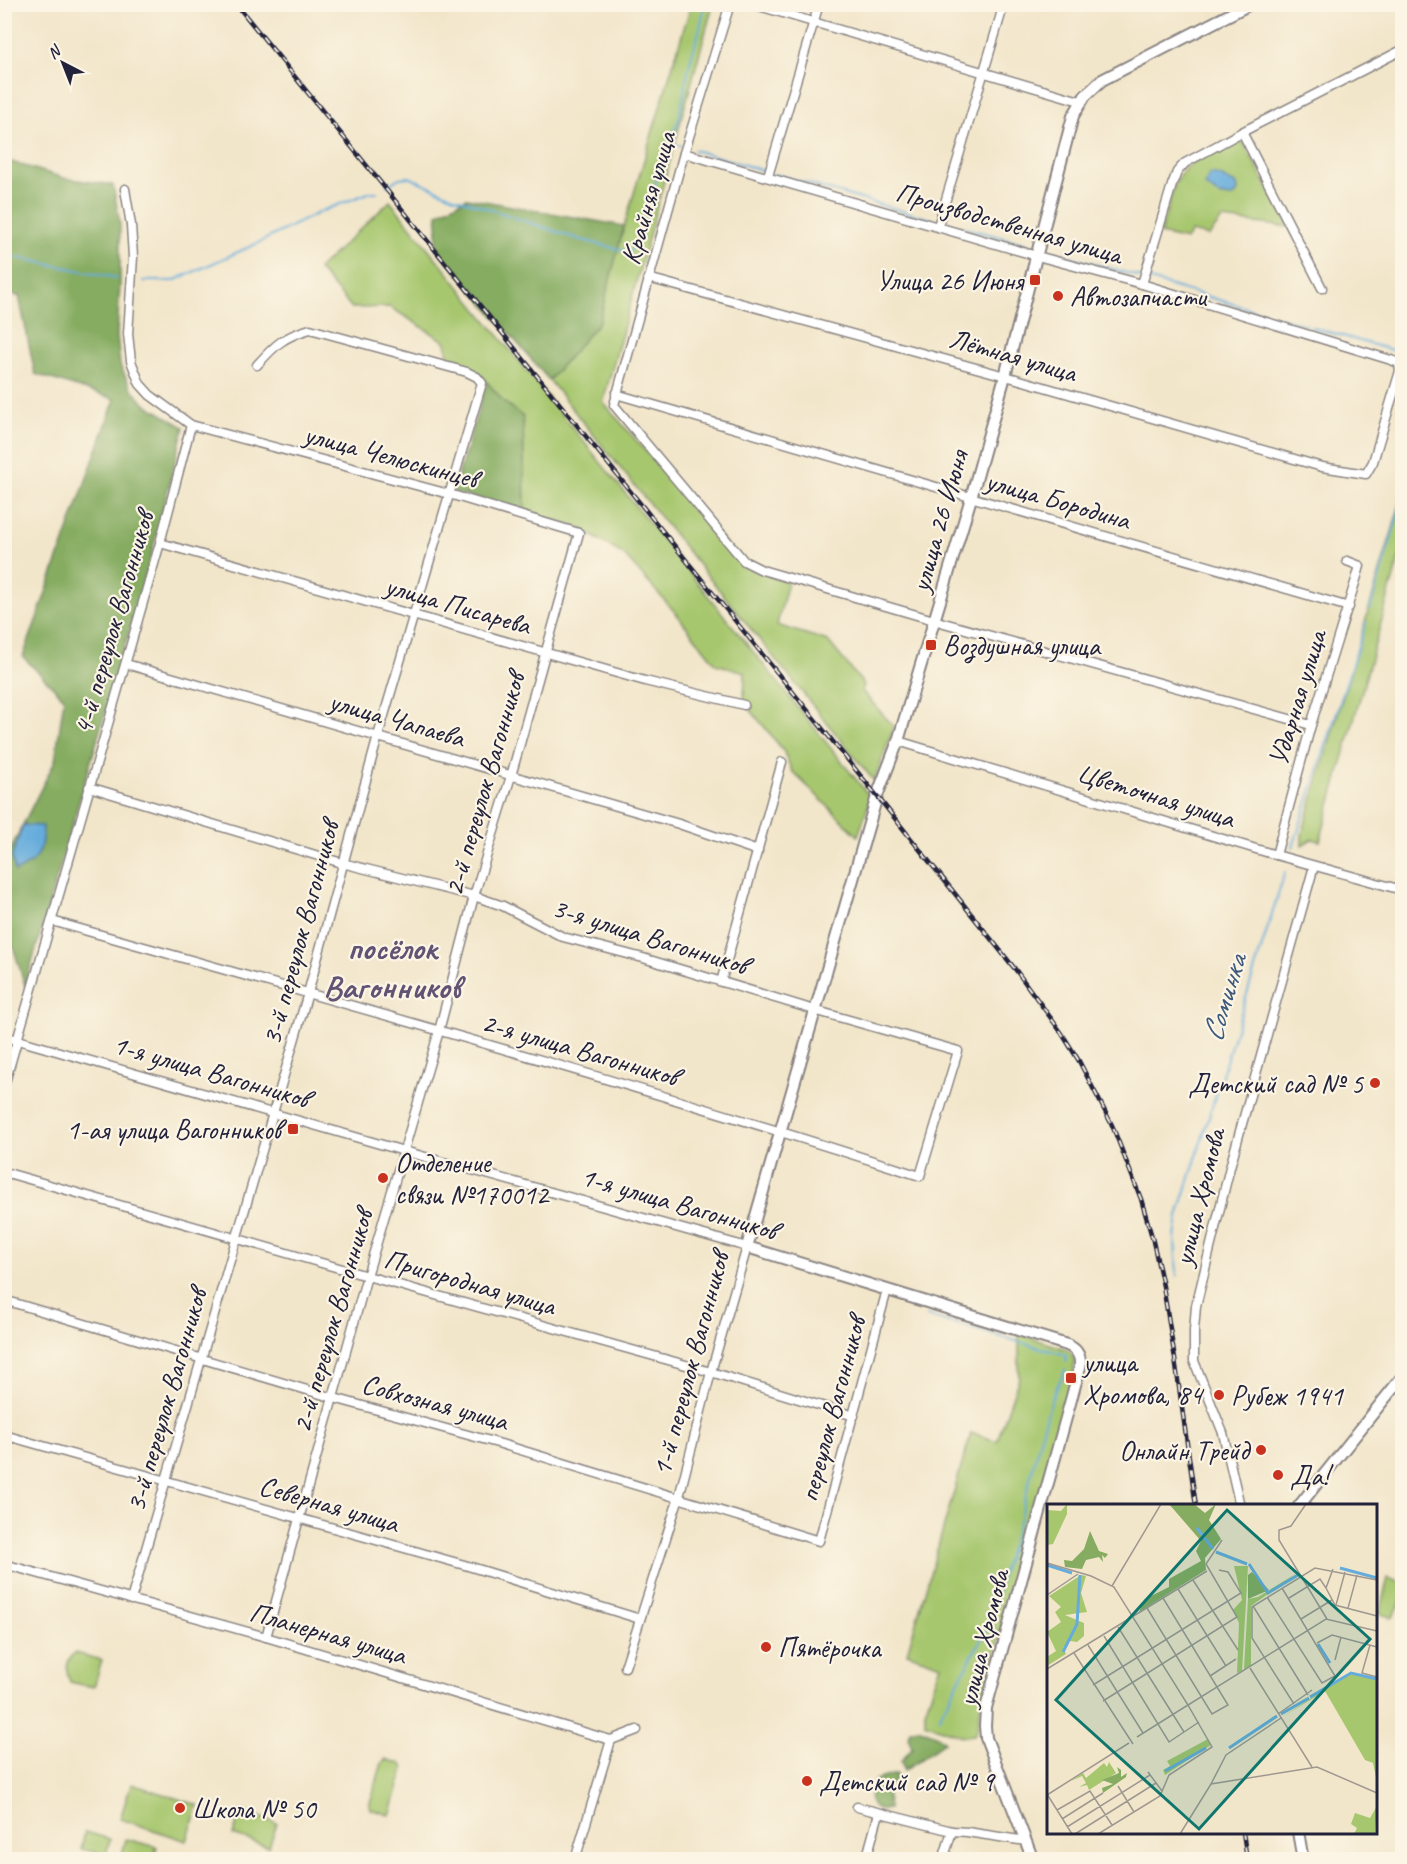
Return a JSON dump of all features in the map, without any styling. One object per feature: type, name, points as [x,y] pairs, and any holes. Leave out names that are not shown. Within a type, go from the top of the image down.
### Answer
[{"type":"main road","points":[[1080,101],[1102,80],[1250,4]]},
{"type":"main road","name":"улица 26 Июня","points":[[877,796],[898,741],[971,498],[1072,119],[1080,101]]},
{"type":"main road","name":"1-й переулок Вагонников","points":[[747,1247],[877,796]]},
{"type":"main road","name":"1-я улица Вагонников","points":[[747,1247],[1067,1345],[1075,1349],[1079,1355]]},
{"type":"main road","name":"улица Хромова","points":[[1033,1860],[986,1738],[985,1717],[1080,1367],[1079,1355]]},
{"type":"main road","points":[[1301,1504],[1402,1377]]},
{"type":"main road","points":[[1298,1834],[1303,1860]]},
{"type":"street","name":"Крайняя улица","points":[[730,4],[684,153],[614,405],[744,561],[762,570],[935,620]]},
{"type":"street","points":[[752,4],[1080,101]]},
{"type":"street","points":[[768,176],[819,4]]},
{"type":"street","points":[[938,226],[1004,4]]},
{"type":"street","points":[[1142,284],[1177,172],[1185,163],[1402,50]]},
{"type":"street","points":[[1242,132],[1322,288]]},
{"type":"street","name":"Производственная улица","points":[[684,153],[1037,256],[1142,284],[1399,363],[1400,371],[1373,462],[1366,474]]},
{"type":"street","points":[[125,189],[133,257],[128,334],[133,367],[141,384],[150,395],[191,425]]},
{"type":"street","name":"Лётная улица","points":[[648,278],[1005,376],[1323,467],[1366,474]]},
{"type":"street","name":"3-й переулок Вагонников","points":[[131,1600],[308,993],[412,616],[482,383],[477,376],[467,372],[310,329],[291,335],[276,344],[257,365]]},
{"type":"street","name":"улица Бородина","points":[[616,394],[1349,607]]},
{"type":"street","name":"улица Челюскинцев","points":[[191,425],[449,494],[579,533]]},
{"type":"street","name":"4-й переулок Вагонников","points":[[4,1086],[126,664],[191,425]]},
{"type":"street","name":"2-й переулок Вагонников","points":[[266,1637],[367,1276],[439,1031],[474,896],[511,776],[579,533]]},
{"type":"street","name":"улица Писарева","points":[[160,543],[645,681],[744,705]]},
{"type":"street","name":"Ударная улица","points":[[1276,855],[1311,725],[1360,566],[1347,561]]},
{"type":"street","points":[[935,620],[1311,725]]},
{"type":"street","name":"улица Чапаева","points":[[126,664],[678,824],[758,851]]},
{"type":"street","name":"Цветочная улица","points":[[898,741],[1276,855],[1402,890]]},
{"type":"street","points":[[722,982],[782,762]]},
{"type":"street","name":"3-я улица Вагонников","points":[[89,788],[342,863],[474,896],[503,906],[563,937],[644,958],[958,1051],[920,1176]]},
{"type":"street","name":"улица Хромова","points":[[1240,1504],[1223,1433],[1194,1361],[1196,1306],[1230,1167],[1314,866]]},
{"type":"street","name":"2-я улица Вагонников","points":[[52,921],[781,1131],[920,1176]]},
{"type":"street","name":"1-я улица Вагонников","points":[[4,1036],[747,1247]]},
{"type":"street","name":"Пригородная улица","points":[[4,1172],[711,1372],[854,1416]]},
{"type":"street","name":"1-й переулок Вагонников","points":[[625,1667],[679,1497],[711,1372],[747,1247]]},
{"type":"street","name":"переулок Вагонников","points":[[819,1541],[888,1290]]},
{"type":"street","name":"Совхозная улица","points":[[4,1300],[334,1398],[501,1444],[819,1541]]},
{"type":"street","name":"Северная улица","points":[[4,1435],[468,1566],[640,1619]]},
{"type":"street","name":"Планерная улица","points":[[4,1564],[266,1637],[611,1740]]},
{"type":"street","points":[[575,1860],[611,1740],[637,1730]]},
{"type":"street","points":[[856,1807],[952,1831],[1026,1841]]},
{"type":"street","points":[[866,1860],[879,1813]]},
{"type":"street","points":[[943,1860],[952,1831]]},
{"type":"green space","points":[[691,5],[713,5],[603,402],[745,566],[788,582],[777,625],[828,641],[864,685],[862,691],[894,727],[874,781],[549,380],[599,322],[624,226]]},
{"type":"green space","points":[[1240,136],[1289,227],[1222,219],[1209,236],[1191,232],[1186,240],[1160,234],[1175,184],[1186,167]]},
{"type":"green space","points":[[5,160],[64,178],[113,185],[120,223],[117,335],[120,365],[131,388],[144,403],[184,427],[148,567],[25,986],[5,920],[4,862],[55,761],[64,698],[23,657],[115,399],[35,374],[19,296],[5,294]]},
{"type":"green space","points":[[467,198],[624,226],[599,322],[549,380],[436,248],[438,213]]},
{"type":"green space","points":[[390,201],[871,798],[858,836],[792,771],[783,750],[744,702],[745,672],[716,664],[674,611],[624,555],[578,527],[525,512],[523,417],[504,402],[480,374],[449,363],[446,342],[390,307],[352,308],[318,269]]},
{"type":"green space","points":[[487,382],[504,402],[523,417],[525,512],[453,492]]},
{"type":"green space","points":[[1402,498],[1402,548],[1320,841],[1312,839],[1302,845],[1302,834]]},
{"type":"green space","points":[[1019,1334],[1066,1349],[1074,1361],[1074,1370],[981,1705],[977,1730],[974,1735],[962,1736],[925,1723],[925,1711],[941,1665],[907,1653],[971,1433],[997,1441],[1019,1378]]},
{"type":"green space","points":[[1388,1578],[1402,1583],[1400,1601],[1392,1617],[1379,1614]]},
{"type":"green space","points":[[75,1653],[102,1660],[94,1687],[70,1682],[67,1666],[69,1659]]},
{"type":"green space","points":[[918,1728],[936,1735],[945,1742],[904,1771],[901,1761],[912,1748],[908,1737],[910,1730]]},
{"type":"green space","points":[[385,1759],[402,1764],[404,1769],[389,1815],[371,1809],[369,1806]]},
{"type":"green space","points":[[896,1774],[896,1778],[886,1791],[889,1809],[876,1808],[870,1797],[875,1780]]},
{"type":"green space","points":[[131,1784],[198,1805],[187,1841],[120,1819]]},
{"type":"green space","points":[[241,1811],[277,1823],[269,1847],[233,1835]]},
{"type":"green space","points":[[85,1832],[110,1839],[106,1855],[81,1849]]},
{"type":"green space","points":[[126,1839],[157,1847],[153,1859],[121,1858]]},
{"type":"water","points":[[1210,174],[1220,176],[1237,185],[1238,191],[1234,197],[1218,194],[1205,185]]},
{"type":"water","points":[[23,825],[43,826],[42,843],[35,859],[15,872],[12,856]]},
{"type":"waterway","points":[[387,186],[399,178],[409,177],[454,197],[578,239],[630,252],[639,237],[662,161],[679,119],[690,62],[705,4]]},
{"type":"waterway","points":[[670,143],[681,146]]},
{"type":"waterway","points":[[694,150],[765,171]]},
{"type":"waterway","points":[[774,174],[937,221]]},
{"type":"waterway","points":[[143,281],[173,281],[256,244],[322,211],[371,192],[377,192]]},
{"type":"waterway","points":[[942,222],[1027,244]]},
{"type":"waterway","points":[[1054,252],[1140,277]]},
{"type":"waterway","points":[[4,255],[117,278]]},
{"type":"waterway","points":[[1147,279],[1305,325]]},
{"type":"waterway","points":[[1311,327],[1402,353]]},
{"type":"waterway","name":"Соминка","points":[[1370,609],[1402,502]]},
{"type":"waterway","name":"Соминка","points":[[1293,847],[1366,622]]},
{"type":"waterway","name":"Соминка","points":[[1177,1276],[1175,1237],[1178,1216],[1285,872]]},
{"type":"waterway","points":[[927,1316],[1066,1355],[1066,1362]]},
{"type":"waterway","points":[[939,1717],[992,1619],[1001,1576],[1019,1522],[1052,1398],[1065,1370]]},
{"type":"railway","points":[[236,4],[877,796],[1015,969],[1061,1032],[1079,1061],[1112,1125],[1141,1199],[1152,1237],[1175,1359],[1196,1504]]},
{"type":"railway","points":[[1243,1834],[1247,1860]]},
{"type":"place","name":"Улица 26 Июня","points":[[1035,280]]},
{"type":"place","name":"Автозапчасти","points":[[1058,296]]},
{"type":"place","name":"Воздушная улица","points":[[931,645]]},
{"type":"place","name":"Детский сад № 5","points":[[1375,1083]]},
{"type":"place","name":"1-ая улица Вагонников","points":[[293,1129]]},
{"type":"place","name":"Отделение связи №170012","points":[[383,1178]]},
{"type":"place","name":"улица Хромова, 84","points":[[1071,1378]]},
{"type":"place","name":"Рубеж 1941","points":[[1219,1395]]},
{"type":"place","name":"Онлайн Трейд","points":[[1261,1450]]},
{"type":"place","name":"Да!","points":[[1278,1475]]},
{"type":"place","name":"Пятёрочка","points":[[766,1647]]},
{"type":"place","name":"Детский сад № 9","points":[[807,1781]]},
{"type":"place","name":"Школа № 50","points":[[180,1808]]},
{"type":"district","name":"посёлок Вагонников","points":[[392,966]]}]
